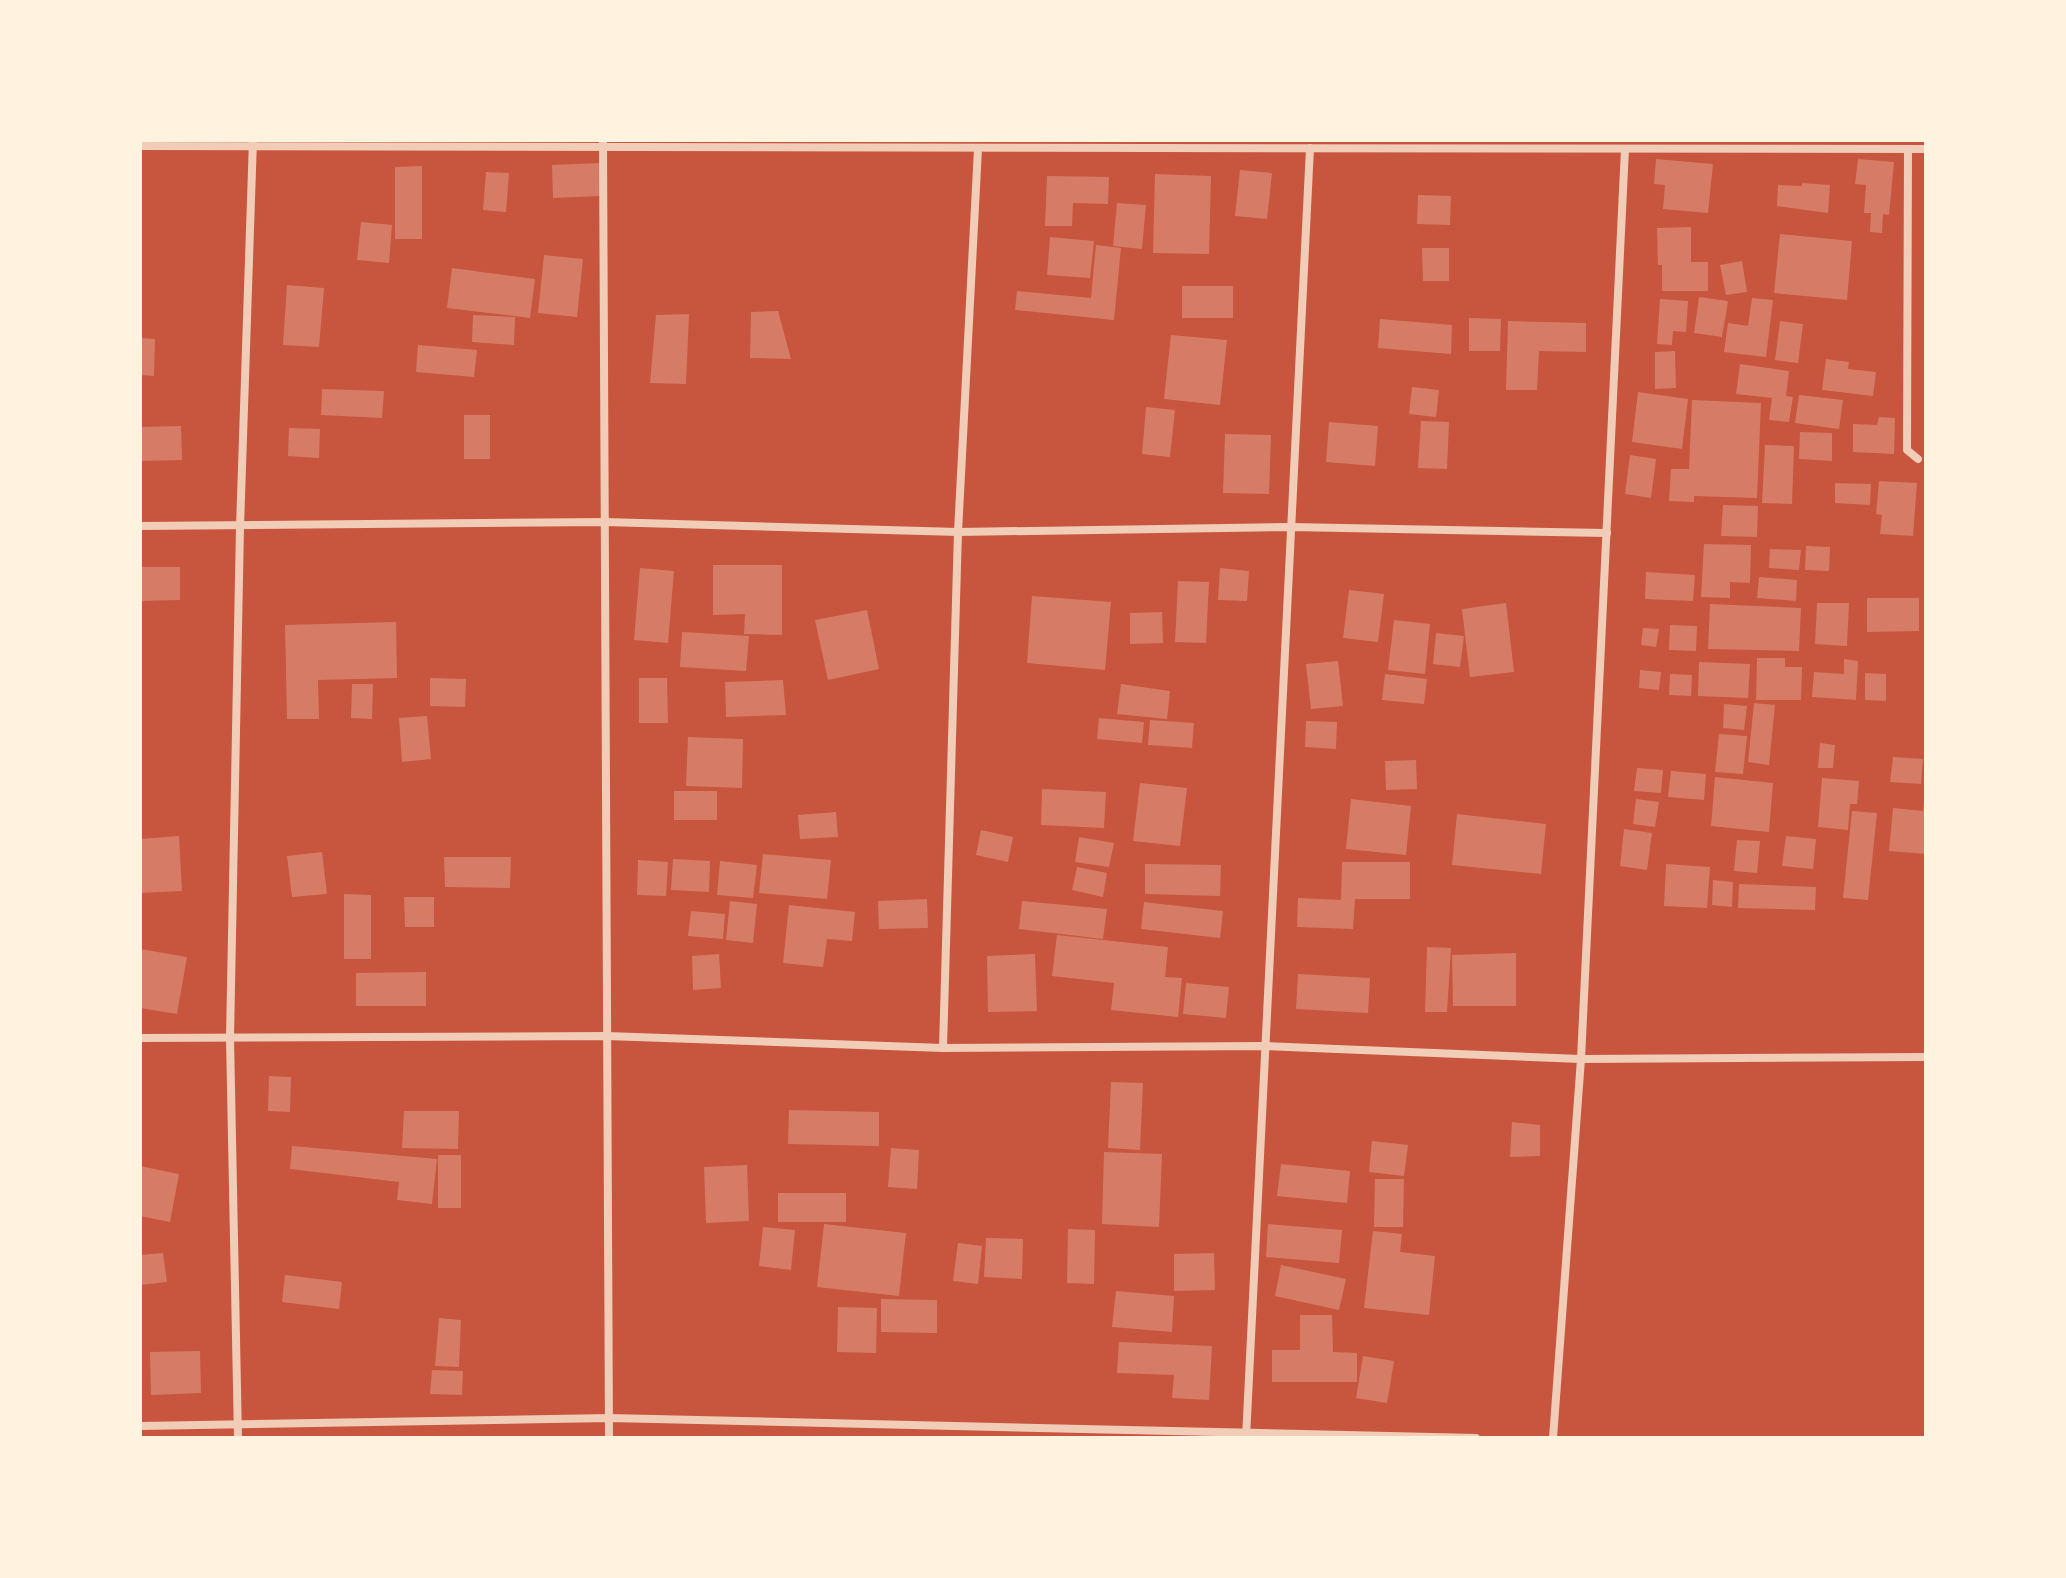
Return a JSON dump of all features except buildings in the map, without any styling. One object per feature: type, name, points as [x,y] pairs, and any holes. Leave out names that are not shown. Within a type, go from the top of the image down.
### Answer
[{"type":"street","points":[[238,1438],[230,1038],[240,527],[253,143]]},
{"type":"street","points":[[603,143],[609,1438]]},
{"type":"street","points":[[140,146],[603,143],[914,144],[978,149],[1194,144],[1310,148],[1926,149]]},
{"type":"street","points":[[1246,1435],[1310,148]]},
{"type":"street","points":[[943,1048],[958,532],[978,149]]},
{"type":"street","points":[[1553,1438],[1581,1059],[1625,149]]},
{"type":"street","points":[[1908,149],[1907,450],[1918,459]]},
{"type":"street","points":[[140,526],[605,522],[958,532],[1291,527],[1607,533]]},
{"type":"street","points":[[140,1038],[607,1036],[943,1048],[1265,1046],[1581,1059],[1926,1057]]},
{"type":"street","points":[[140,1426],[609,1418],[1476,1438]]}]
